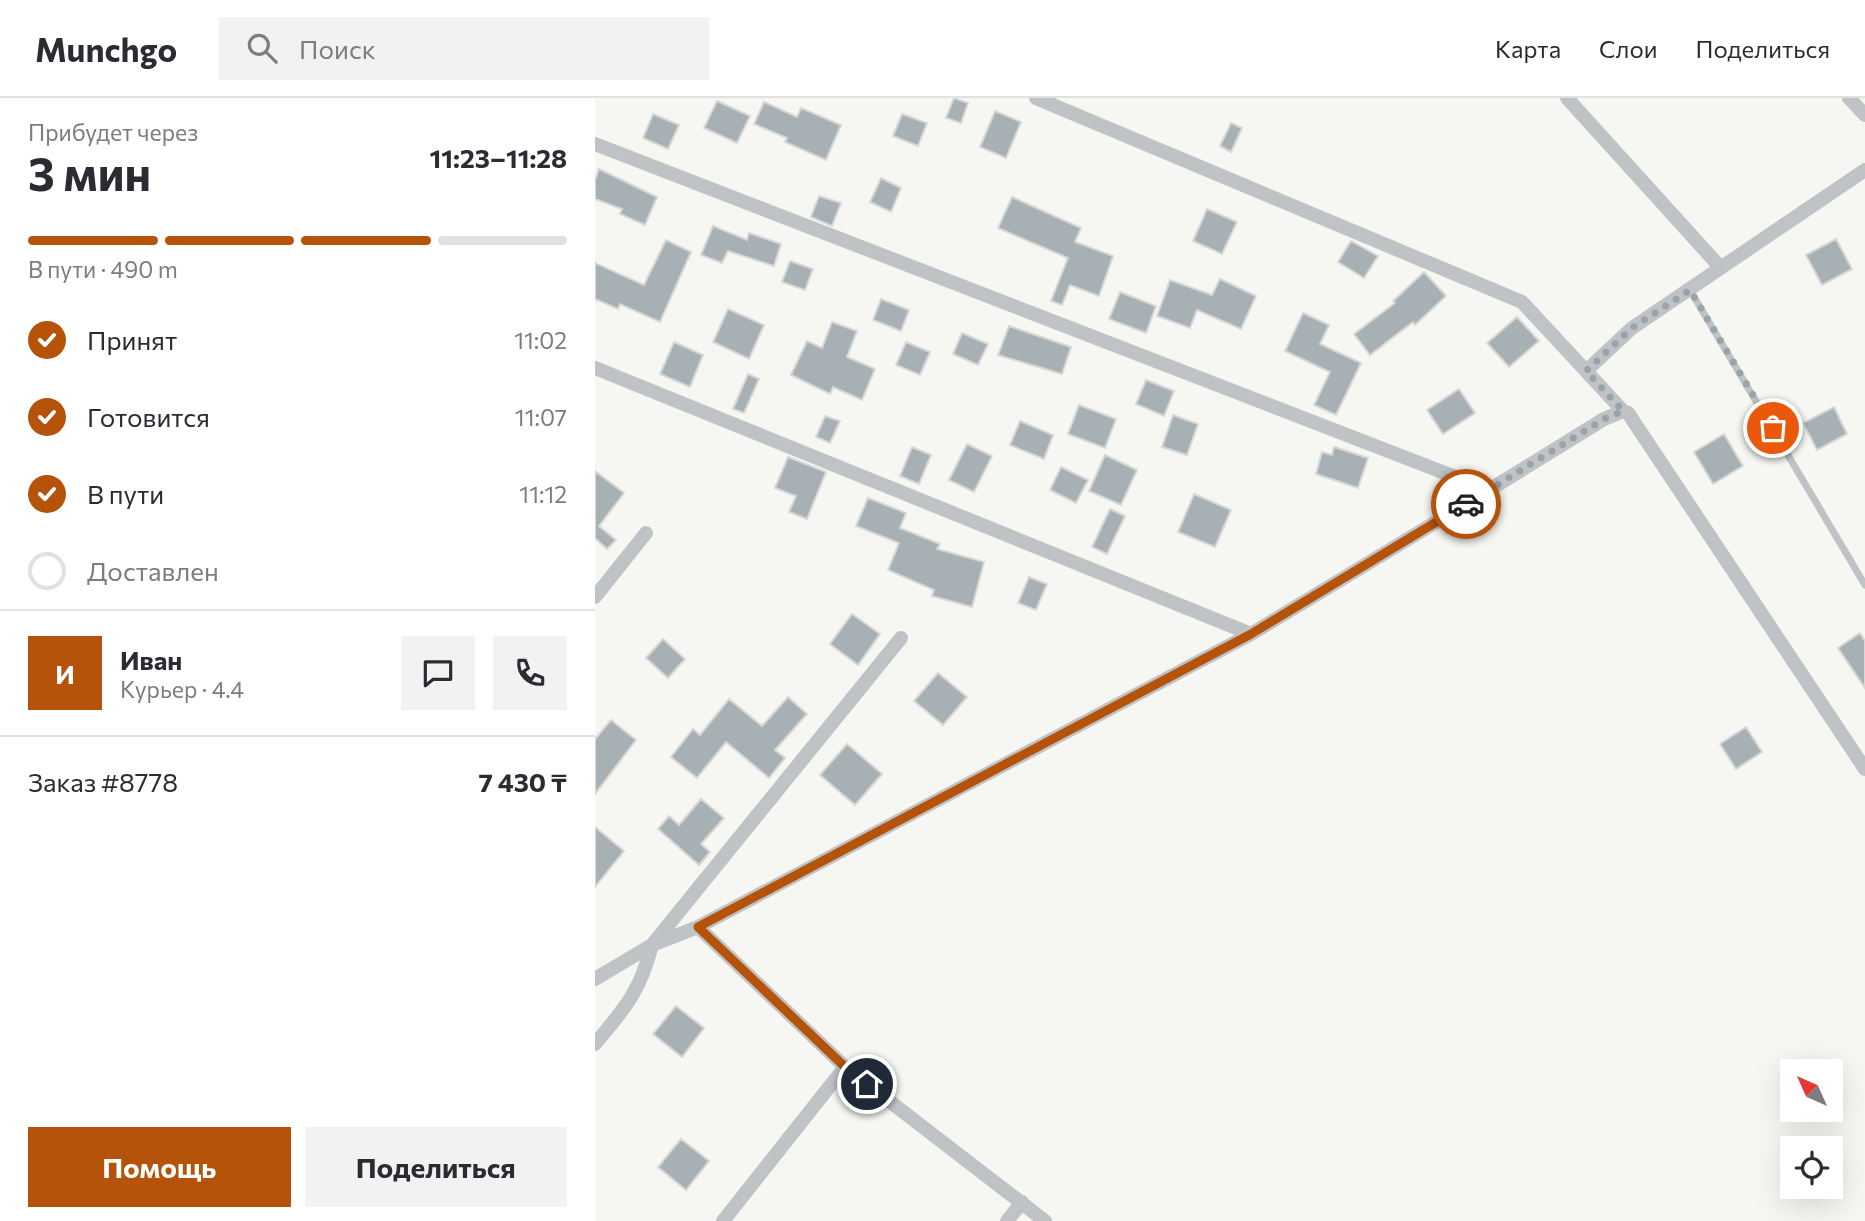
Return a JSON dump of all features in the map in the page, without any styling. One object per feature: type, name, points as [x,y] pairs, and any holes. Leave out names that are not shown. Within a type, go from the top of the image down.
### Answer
[{"type":"street","points":[[1036,98],[1523,302],[1636,425],[1865,769]]},
{"type":"street","points":[[1567,98],[1721,268]]},
{"type":"street","points":[[1849,98],[1865,115]]},
{"type":"street","points":[[595,144],[1489,490]]},
{"type":"street","points":[[1586,371],[1632,328],[1864,174]]},
{"type":"street","points":[[595,368],[1251,634]]},
{"type":"street","points":[[595,979],[652,945],[698,927],[1251,634],[1604,419],[1623,411]]},
{"type":"street","points":[[595,597],[646,533]]},
{"type":"street","points":[[595,1044],[639,987],[652,945],[901,638]]},
{"type":"street","points":[[698,927],[845,1067],[1045,1221]]},
{"type":"street","points":[[723,1221],[845,1067]]},
{"type":"street","points":[[1007,1221],[1022,1202]]},
{"type":"lane","points":[[1690,290],[1865,585]]},
{"type":"building","points":[[954,98],[968,103],[961,123],[946,118]]},
{"type":"building","points":[[717,101],[750,116],[737,143],[704,128]]},
{"type":"building","points":[[764,102],[797,117],[801,108],[841,125],[826,160],[785,142],[787,138],[754,124]]},
{"type":"building","points":[[995,111],[1021,122],[1006,158],[980,147]]},
{"type":"building","points":[[653,114],[679,125],[668,149],[643,138]]},
{"type":"building","points":[[902,114],[927,123],[918,146],[893,136]]},
{"type":"building","points":[[1231,123],[1242,128],[1231,152],[1220,146]]},
{"type":"building","points":[[599,169],[657,197],[645,225],[620,214],[622,209],[595,199],[595,180]]},
{"type":"building","points":[[881,178],[901,188],[891,212],[870,202]]},
{"type":"building","points":[[819,196],[841,203],[832,226],[811,217]]},
{"type":"building","points":[[1012,197],[1081,228],[1075,242],[1113,256],[1099,296],[1070,285],[1062,305],[1051,301],[1068,258],[998,228]]},
{"type":"building","points":[[1207,209],[1237,222],[1222,254],[1193,241]]},
{"type":"building","points":[[713,226],[747,240],[749,233],[781,244],[774,266],[728,251],[722,263],[701,255]]},
{"type":"building","points":[[1836,239],[1852,269],[1822,285],[1806,255]]},
{"type":"building","points":[[666,240],[691,252],[660,322],[620,304],[618,309],[595,299],[595,263],[644,285]]},
{"type":"building","points":[[1351,241],[1378,256],[1364,278],[1338,262]]},
{"type":"building","points":[[790,261],[813,269],[805,290],[782,282]]},
{"type":"building","points":[[1424,272],[1446,296],[1415,325],[1413,322],[1370,355],[1354,334],[1395,303],[1393,301]]},
{"type":"building","points":[[1220,279],[1256,296],[1241,329],[1197,310],[1190,328],[1157,316],[1170,280],[1212,295]]},
{"type":"building","points":[[1120,292],[1156,306],[1146,333],[1109,319]]},
{"type":"building","points":[[881,299],[909,310],[901,331],[873,320]]},
{"type":"building","points":[[728,309],[764,325],[749,359],[713,342]]},
{"type":"building","points":[[1303,313],[1329,325],[1320,344],[1361,363],[1336,415],[1314,405],[1330,372],[1285,351]]},
{"type":"building","points":[[1517,317],[1539,341],[1509,367],[1487,343]]},
{"type":"building","points":[[832,322],[857,331],[847,357],[875,369],[862,400],[833,387],[830,394],[791,375],[807,341],[822,348]]},
{"type":"building","points":[[1009,326],[1071,347],[1062,374],[998,355]]},
{"type":"building","points":[[962,333],[988,344],[978,365],[953,354]]},
{"type":"building","points":[[674,342],[703,355],[690,387],[660,374]]},
{"type":"building","points":[[906,342],[930,352],[920,375],[896,365]]},
{"type":"building","points":[[748,374],[759,379],[744,413],[733,409]]},
{"type":"building","points":[[1146,380],[1174,391],[1164,416],[1136,404]]},
{"type":"building","points":[[1459,389],[1475,413],[1443,434],[1427,410]]},
{"type":"building","points":[[1079,405],[1116,419],[1105,448],[1068,434]]},
{"type":"building","points":[[1834,407],[1847,434],[1817,450],[1803,423]]},
{"type":"building","points":[[1173,415],[1198,424],[1187,455],[1162,447]]},
{"type":"building","points":[[825,416],[840,421],[830,443],[816,437]]},
{"type":"building","points":[[1020,421],[1053,435],[1044,459],[1010,445]]},
{"type":"building","points":[[1724,434],[1743,466],[1713,484],[1694,452]]},
{"type":"building","points":[[967,444],[992,456],[974,492],[949,480]]},
{"type":"building","points":[[912,447],[931,455],[919,484],[900,476]]},
{"type":"building","points":[[1334,447],[1368,458],[1358,488],[1316,474],[1322,452],[1332,455]]},
{"type":"building","points":[[1105,455],[1137,470],[1121,505],[1089,491]]},
{"type":"building","points":[[788,457],[826,472],[807,519],[789,512],[796,496],[775,488]]},
{"type":"building","points":[[1061,467],[1088,480],[1076,503],[1050,490]]},
{"type":"building","points":[[595,471],[624,493],[599,526],[616,540],[607,549],[595,538]]},
{"type":"building","points":[[1194,494],[1231,510],[1215,547],[1178,532]]},
{"type":"building","points":[[868,498],[906,513],[900,528],[940,544],[937,549],[984,562],[972,607],[932,596],[934,590],[888,570],[899,543],[856,526]]},
{"type":"building","points":[[1110,509],[1125,516],[1107,554],[1092,547]]},
{"type":"building","points":[[1029,577],[1047,584],[1036,610],[1018,603]]},
{"type":"building","points":[[852,614],[880,634],[858,665],[830,644]]},
{"type":"building","points":[[1860,633],[1865,641],[1865,688],[1838,648]]},
{"type":"building","points":[[663,639],[685,659],[668,678],[646,658]]},
{"type":"building","points":[[938,673],[967,697],[943,725],[914,701]]},
{"type":"building","points":[[788,697],[807,714],[775,750],[785,758],[769,778],[726,742],[697,778],[671,757],[693,729],[700,735],[729,699],[762,726]]},
{"type":"building","points":[[611,720],[636,740],[595,794],[595,739]]},
{"type":"building","points":[[1746,727],[1762,752],[1736,769],[1720,744]]},
{"type":"building","points":[[847,744],[882,774],[855,805],[820,775]]},
{"type":"building","points":[[701,799],[724,818],[701,844],[710,852],[699,865],[658,829],[669,816],[679,825]]},
{"type":"building","points":[[595,827],[624,851],[595,887]]},
{"type":"building","points":[[676,1006],[704,1028],[682,1057],[653,1034]]},
{"type":"building","points":[[681,1139],[709,1161],[686,1190],[658,1167]]},
{"type":"way so far","points":[[1466,504],[1604,419],[1623,411],[1586,371],[1632,328],[1690,290],[1773,428]]},
{"type":"route","points":[[867,1084],[845,1067],[698,927],[1251,634],[1466,504]]}]
